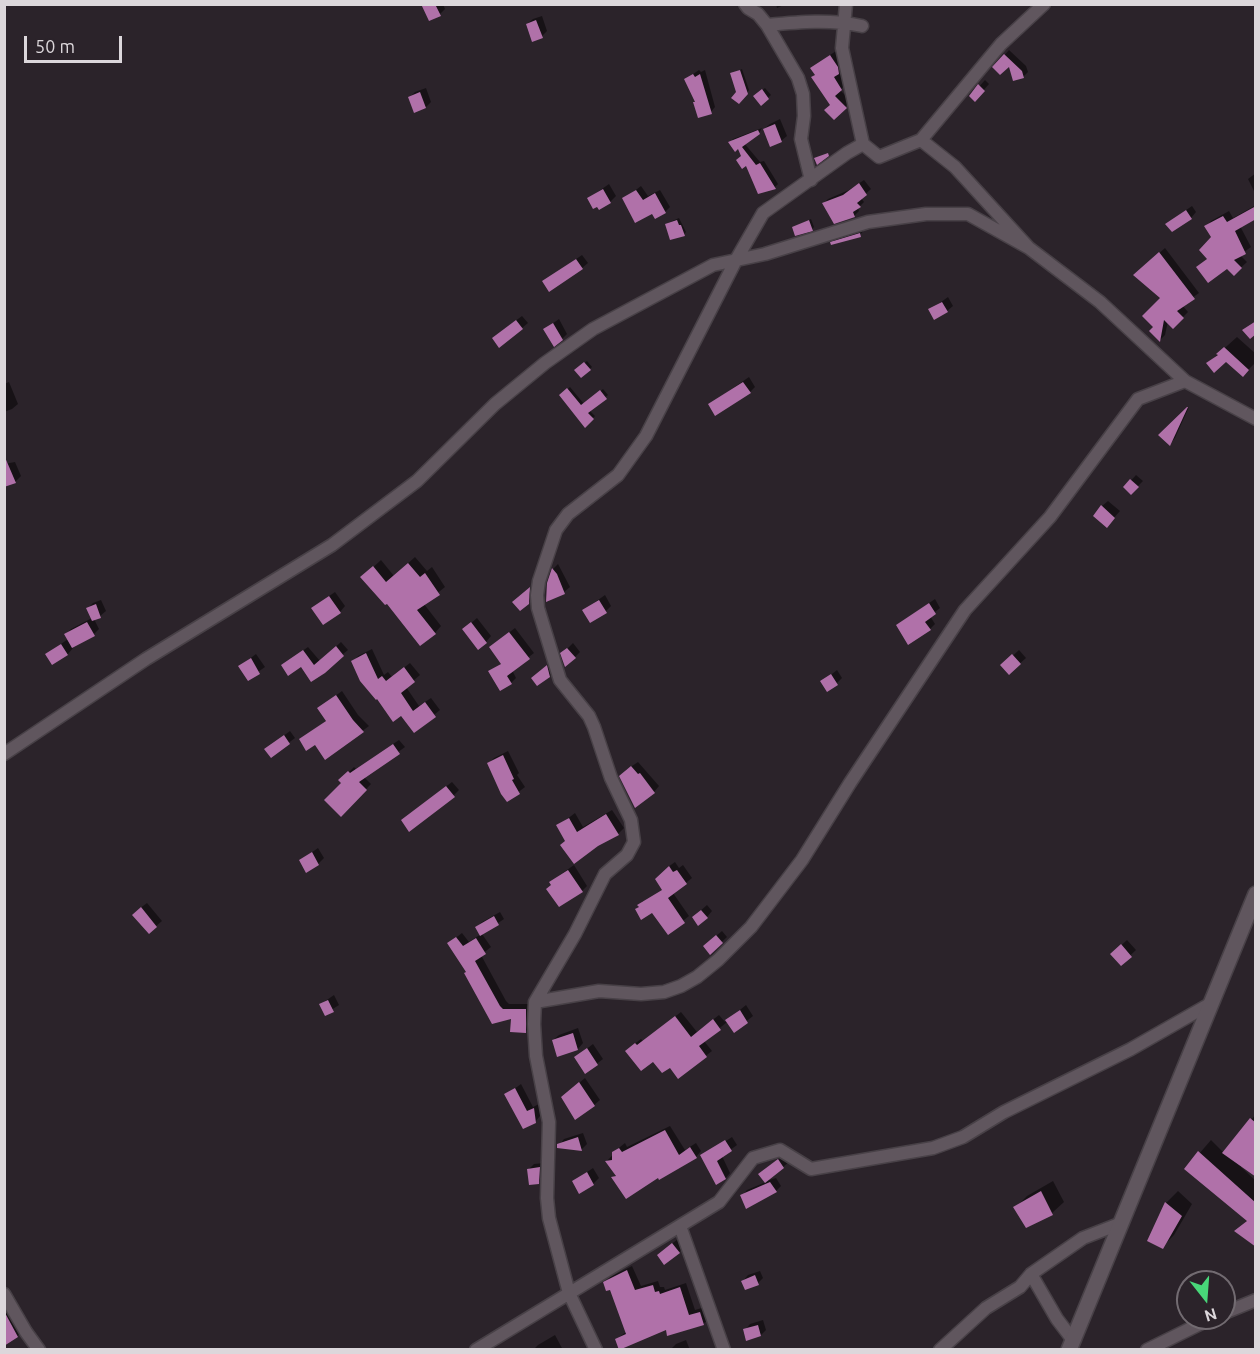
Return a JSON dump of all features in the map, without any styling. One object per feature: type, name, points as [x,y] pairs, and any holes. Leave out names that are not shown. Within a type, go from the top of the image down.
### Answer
[{"type":"street","points":[[745,4],[758,14],[767,26],[798,78],[803,94],[804,116],[801,139],[811,180]]},
{"type":"street","points":[[846,4],[842,48],[863,144],[879,157],[921,140],[1001,44],[1044,4]]},
{"type":"street","points":[[767,26],[809,21],[844,22],[862,26]]},
{"type":"street","points":[[921,140],[955,167],[1029,248]]},
{"type":"street","points":[[596,1350],[569,1293],[549,1218],[547,1198],[549,1122],[536,1056],[535,1002],[575,934],[604,874],[627,855],[634,842],[632,820],[611,778],[591,722],[560,680],[538,608],[539,582],[556,530],[568,514],[618,474],[646,436],[736,260],[764,213],[863,144]]},
{"type":"street","points":[[4,754],[146,659],[332,545],[417,481],[495,404],[545,363],[593,329],[713,265],[799,245],[868,222],[926,214],[968,214],[1029,248],[1100,302],[1185,381],[1256,419]]},
{"type":"street","points":[[535,1002],[599,991],[641,994],[664,992],[697,977],[718,960],[751,927],[802,860],[850,783],[965,610],[1050,517],[1138,399],[1185,381]]},
{"type":"street","points":[[1071,1345],[1256,894]]},
{"type":"street","points":[[476,1350],[719,1202],[753,1158],[780,1150],[812,1169],[933,1148],[963,1137],[1004,1112],[1131,1049],[1210,1004]]},
{"type":"street","points":[[942,1349],[986,1308],[1020,1287],[1032,1274],[1083,1238],[1119,1224]]},
{"type":"street","points":[[680,1226],[724,1350]]},
{"type":"street","points":[[1032,1274],[1071,1345]]},
{"type":"street","points":[[4,1294],[39,1350]]},
{"type":"street","points":[[1236,1308],[1256,1300]]},
{"type":"street","points":[[1147,1350],[1188,1330]]},
{"type":"building","points":[[421,4],[435,4],[441,16],[429,21]]},
{"type":"building","points":[[536,20],[543,38],[532,42],[526,24]]},
{"type":"building","points":[[1004,54],[1022,71],[1024,78],[1013,81],[1009,67],[1000,75],[992,67]]},
{"type":"building","points":[[830,55],[838,67],[839,74],[834,77],[842,90],[835,96],[847,108],[834,120],[824,110],[830,105],[811,77],[815,75],[810,68]]},
{"type":"building","points":[[740,70],[748,94],[739,104],[731,98],[736,92],[730,73]]},
{"type":"building","points":[[693,74],[695,77],[700,74],[712,114],[698,118],[693,102],[695,102],[684,79]]},
{"type":"building","points":[[978,84],[985,91],[975,102],[969,96]]},
{"type":"building","points":[[762,89],[769,99],[761,106],[753,96]]},
{"type":"building","points":[[420,92],[426,108],[414,113],[408,97]]},
{"type":"building","points":[[775,124],[782,142],[770,147],[763,129]]},
{"type":"building","points":[[758,130],[760,134],[742,147],[756,165],[760,163],[776,189],[758,194],[746,166],[742,169],[736,160],[741,156],[738,149],[735,152],[728,142]]},
{"type":"building","points":[[828,153],[829,156],[817,165],[814,158]]},
{"type":"building","points":[[859,183],[867,195],[857,203],[861,207],[853,212],[855,217],[834,224],[822,203],[843,195]]},
{"type":"building","points":[[603,189],[611,203],[599,210],[597,207],[593,209],[587,198]]},
{"type":"building","points":[[636,190],[643,200],[655,193],[666,213],[655,219],[652,214],[635,223],[622,198]]},
{"type":"building","points":[[1256,206],[1256,219],[1235,231],[1246,254],[1234,260],[1242,268],[1234,276],[1227,269],[1208,283],[1196,267],[1207,259],[1199,250],[1211,237],[1204,226],[1223,216],[1227,222]]},
{"type":"building","points":[[1186,210],[1192,219],[1172,232],[1165,224]]},
{"type":"building","points":[[677,220],[685,236],[670,240],[665,224]]},
{"type":"building","points":[[809,220],[813,231],[795,236],[792,227]]},
{"type":"building","points":[[860,233],[861,237],[831,245],[830,242]]},
{"type":"building","points":[[1159,252],[1195,299],[1177,311],[1184,318],[1173,329],[1164,320],[1160,342],[1149,331],[1153,327],[1142,316],[1160,298],[1133,275]]},
{"type":"building","points":[[576,259],[583,269],[549,292],[542,281]]},
{"type":"building","points":[[942,302],[948,312],[934,320],[928,309]]},
{"type":"building","points":[[516,320],[523,329],[499,348],[492,338]]},
{"type":"building","points":[[1256,321],[1256,334],[1250,339],[1242,330]]},
{"type":"building","points":[[553,323],[563,340],[554,347],[543,329]]},
{"type":"building","points":[[1224,347],[1249,370],[1243,377],[1226,362],[1214,373],[1206,363],[1218,355],[1216,354]]},
{"type":"building","points":[[584,362],[591,370],[581,378],[574,370]]},
{"type":"building","points":[[743,382],[751,393],[715,416],[708,404]]},
{"type":"building","points":[[567,388],[581,405],[600,390],[607,399],[588,413],[594,419],[585,428],[559,395]]},
{"type":"building","points":[[1188,407],[1170,446],[1158,435]]},
{"type":"building","points":[[4,455],[16,483],[4,487]]},
{"type":"building","points":[[1130,479],[1139,487],[1131,495],[1123,487]]},
{"type":"building","points":[[1101,505],[1115,518],[1107,528],[1093,516]]},
{"type":"building","points":[[408,563],[420,577],[425,573],[440,595],[417,610],[436,634],[420,646],[387,604],[385,605],[360,577],[373,566],[386,582]]},
{"type":"building","points":[[552,568],[565,594],[546,602],[547,583]]},
{"type":"building","points":[[530,587],[529,604],[520,611],[512,602]]},
{"type":"building","points":[[329,596],[341,613],[323,625],[311,608]]},
{"type":"building","points":[[599,600],[607,613],[590,623],[582,610]]},
{"type":"building","points":[[929,603],[936,614],[925,622],[931,630],[908,645],[896,625]]},
{"type":"building","points":[[96,604],[101,618],[92,621],[86,608]]},
{"type":"building","points":[[87,622],[95,636],[72,648],[64,634]]},
{"type":"building","points":[[471,622],[487,643],[478,650],[462,629]]},
{"type":"building","points":[[509,632],[530,659],[507,676],[512,684],[500,691],[488,671],[501,664],[489,647]]},
{"type":"building","points":[[61,644],[68,655],[52,665],[45,654]]},
{"type":"building","points":[[336,646],[344,656],[311,682],[301,667],[288,676],[281,665],[303,650],[314,665]]},
{"type":"building","points":[[567,648],[576,658],[565,667],[560,653]]},
{"type":"building","points":[[366,653],[378,679],[382,676],[386,681],[404,667],[415,682],[401,693],[413,711],[425,702],[436,717],[414,733],[401,716],[393,722],[377,699],[360,681],[351,661]]},
{"type":"building","points":[[1012,654],[1021,664],[1009,675],[1000,665]]},
{"type":"building","points":[[251,658],[260,674],[248,681],[238,666]]},
{"type":"building","points":[[547,665],[550,677],[537,686],[531,678]]},
{"type":"building","points":[[831,674],[838,685],[827,692],[820,681]]},
{"type":"building","points":[[336,695],[364,732],[325,760],[315,745],[306,751],[299,739],[326,721],[317,708]]},
{"type":"building","points":[[284,735],[290,744],[271,758],[264,749]]},
{"type":"building","points":[[393,744],[400,754],[359,782],[367,790],[341,817],[324,800],[341,783],[338,780],[348,771],[350,773]]},
{"type":"building","points":[[503,755],[520,794],[507,802],[487,763]]},
{"type":"building","points":[[631,766],[638,774],[640,773],[655,793],[635,808],[619,776]]},
{"type":"building","points":[[446,786],[455,797],[409,832],[401,820]]},
{"type":"building","points":[[606,814],[619,835],[598,846],[574,864],[560,845],[565,841],[556,825],[569,818],[577,832]]},
{"type":"building","points":[[312,852],[319,865],[306,873],[299,860]]},
{"type":"building","points":[[669,866],[673,872],[677,870],[687,884],[668,898],[685,923],[668,935],[652,913],[641,920],[635,909],[639,907],[637,905],[662,890],[655,879]]},
{"type":"building","points":[[568,870],[583,892],[559,907],[546,889],[551,885],[549,882]]},
{"type":"building","points":[[141,907],[157,927],[149,934],[132,915]]},
{"type":"building","points":[[701,910],[708,918],[698,926],[692,917]]},
{"type":"building","points":[[494,916],[499,925],[480,936],[475,927]]},
{"type":"building","points":[[716,935],[723,943],[710,955],[703,946]]},
{"type":"building","points":[[456,937],[463,946],[476,938],[486,954],[475,961],[503,1009],[526,1009],[526,1033],[510,1032],[511,1019],[492,1024],[464,973],[466,972],[447,943]]},
{"type":"building","points":[[1121,944],[1132,957],[1121,966],[1110,954]]},
{"type":"building","points":[[328,1000],[334,1012],[325,1016],[319,1004]]},
{"type":"building","points":[[740,1010],[748,1023],[734,1033],[725,1020]]},
{"type":"building","points":[[675,1016],[691,1037],[713,1019],[721,1030],[699,1046],[707,1057],[678,1079],[670,1068],[662,1073],[653,1062],[641,1071],[625,1051],[635,1043],[637,1045]]},
{"type":"building","points":[[573,1033],[578,1050],[557,1057],[552,1040]]},
{"type":"building","points":[[587,1048],[598,1065],[585,1074],[574,1057]]},
{"type":"building","points":[[579,1082],[595,1106],[575,1120],[561,1097]]},
{"type":"building","points":[[515,1088],[527,1111],[534,1108],[536,1123],[523,1129],[504,1094]]},
{"type":"building","points":[[1250,1118],[1256,1123],[1256,1177],[1222,1153]]},
{"type":"building","points":[[665,1130],[679,1155],[690,1147],[697,1158],[659,1180],[658,1178],[626,1199],[611,1177],[616,1176],[605,1161],[612,1160],[612,1152],[619,1148],[622,1152]]},
{"type":"building","points":[[578,1137],[582,1151],[557,1148],[557,1144]]},
{"type":"building","points":[[725,1140],[732,1151],[717,1161],[726,1179],[716,1185],[700,1155]]},
{"type":"building","points":[[1198,1151],[1256,1203],[1256,1247],[1234,1231],[1247,1221],[1184,1169]]},
{"type":"building","points":[[778,1159],[784,1168],[765,1183],[758,1174]]},
{"type":"building","points":[[540,1167],[539,1184],[529,1185],[527,1169]]},
{"type":"building","points":[[587,1172],[594,1185],[579,1194],[572,1181]]},
{"type":"building","points":[[770,1182],[777,1192],[746,1209],[740,1195]]},
{"type":"building","points":[[1041,1191],[1053,1215],[1026,1228],[1013,1207]]},
{"type":"building","points":[[1165,1202],[1182,1216],[1163,1249],[1147,1241]]},
{"type":"building","points":[[672,1243],[680,1253],[664,1265],[657,1255]]},
{"type":"building","points":[[627,1270],[635,1290],[653,1285],[655,1292],[659,1291],[660,1294],[680,1287],[689,1315],[700,1312],[704,1325],[667,1336],[666,1330],[619,1350],[615,1339],[626,1334],[610,1290],[606,1291],[603,1282]]},
{"type":"building","points":[[755,1275],[759,1285],[745,1290],[741,1281]]},
{"type":"building","points":[[4,1311],[18,1337],[4,1346]]},
{"type":"building","points":[[758,1325],[761,1336],[746,1341],[743,1329]]}]
